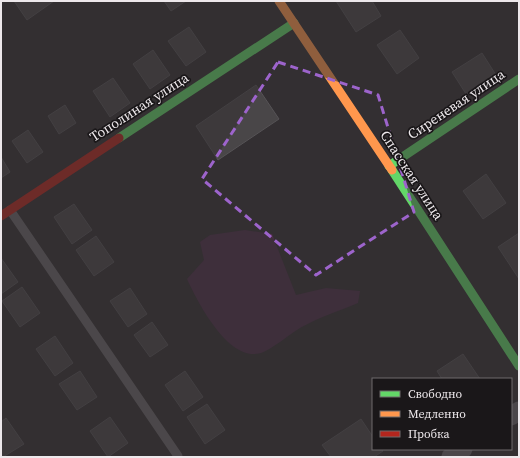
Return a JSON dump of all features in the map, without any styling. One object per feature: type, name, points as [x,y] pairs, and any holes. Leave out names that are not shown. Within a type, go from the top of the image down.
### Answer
[{"type":"street","name":"Спасская улица","points":[[280,1],[519,366]]},
{"type":"street","name":"Тополиная улица","points":[[1,216],[294,23]]},
{"type":"street","name":"Сиреневая улица","points":[[389,166],[519,79]]},
{"type":"street","points":[[451,457],[462,450]]},
{"type":"lane","points":[[10,210],[178,456]]},
{"type":"highlighted area","points":[[278,62],[378,95],[414,212],[316,275],[202,179]]},
{"type":"shaded area","points":[[245,230],[272,234],[296,295],[326,288],[360,291],[358,303],[307,324],[270,349],[261,353],[249,354],[237,349],[216,329],[207,316],[187,279],[204,260],[200,242],[210,235]]},
{"type":"building","points":[[14,1],[54,1],[27,20]]},
{"type":"building","points":[[164,1],[186,1],[171,11]]},
{"type":"building","points":[[336,1],[372,1],[381,16],[356,32]]},
{"type":"building","points":[[189,27],[206,52],[186,66],[168,41]]},
{"type":"building","points":[[400,30],[419,58],[397,74],[377,45]]},
{"type":"building","points":[[153,50],[170,75],[150,89],[133,64]]},
{"type":"building","points":[[482,53],[496,75],[466,94],[452,72]]},
{"type":"building","points":[[113,78],[130,103],[110,117],[93,91]]},
{"type":"building","points":[[256,85],[279,119],[218,160],[196,126]]},
{"type":"building","points":[[65,105],[76,123],[59,134],[48,116]]},
{"type":"building","points":[[28,130],[43,152],[27,163],[12,141]]},
{"type":"building","points":[[1,157],[10,172],[1,178]]},
{"type":"building","points":[[486,174],[506,203],[483,219],[463,191]]},
{"type":"building","points":[[74,204],[92,230],[72,244],[54,217]]},
{"type":"building","points":[[519,233],[519,279],[498,247]]},
{"type":"building","points":[[96,236],[114,262],[94,276],[76,250]]},
{"type":"building","points":[[1,258],[18,282],[1,294]]},
{"type":"building","points":[[22,287],[40,313],[20,327],[2,301]]},
{"type":"building","points":[[130,288],[147,314],[128,327],[110,301]]},
{"type":"building","points":[[152,322],[168,345],[150,357],[134,335]]},
{"type":"building","points":[[55,336],[73,363],[55,376],[36,349]]},
{"type":"building","points":[[463,354],[479,378],[441,378],[437,371]]},
{"type":"building","points":[[80,371],[97,397],[77,410],[59,384]]},
{"type":"building","points":[[185,371],[203,397],[183,411],[165,385]]},
{"type":"building","points":[[207,404],[225,430],[205,444],[187,417]]},
{"type":"building","points":[[110,417],[128,443],[108,457],[90,431]]},
{"type":"building","points":[[6,418],[24,444],[3,457],[1,454],[1,422]]},
{"type":"building","points":[[361,419],[372,436],[372,450],[383,451],[374,457],[331,457],[322,445]]},
{"type":"traffic: fast","points":[[119,138],[294,23]]},
{"type":"traffic: fast","points":[[389,166],[519,79]]},
{"type":"traffic: fast","points":[[392,170],[519,366]]},
{"type":"traffic: slow","points":[[279,1],[392,170]]},
{"type":"traffic: jam","points":[[1,216],[119,138]]}]
